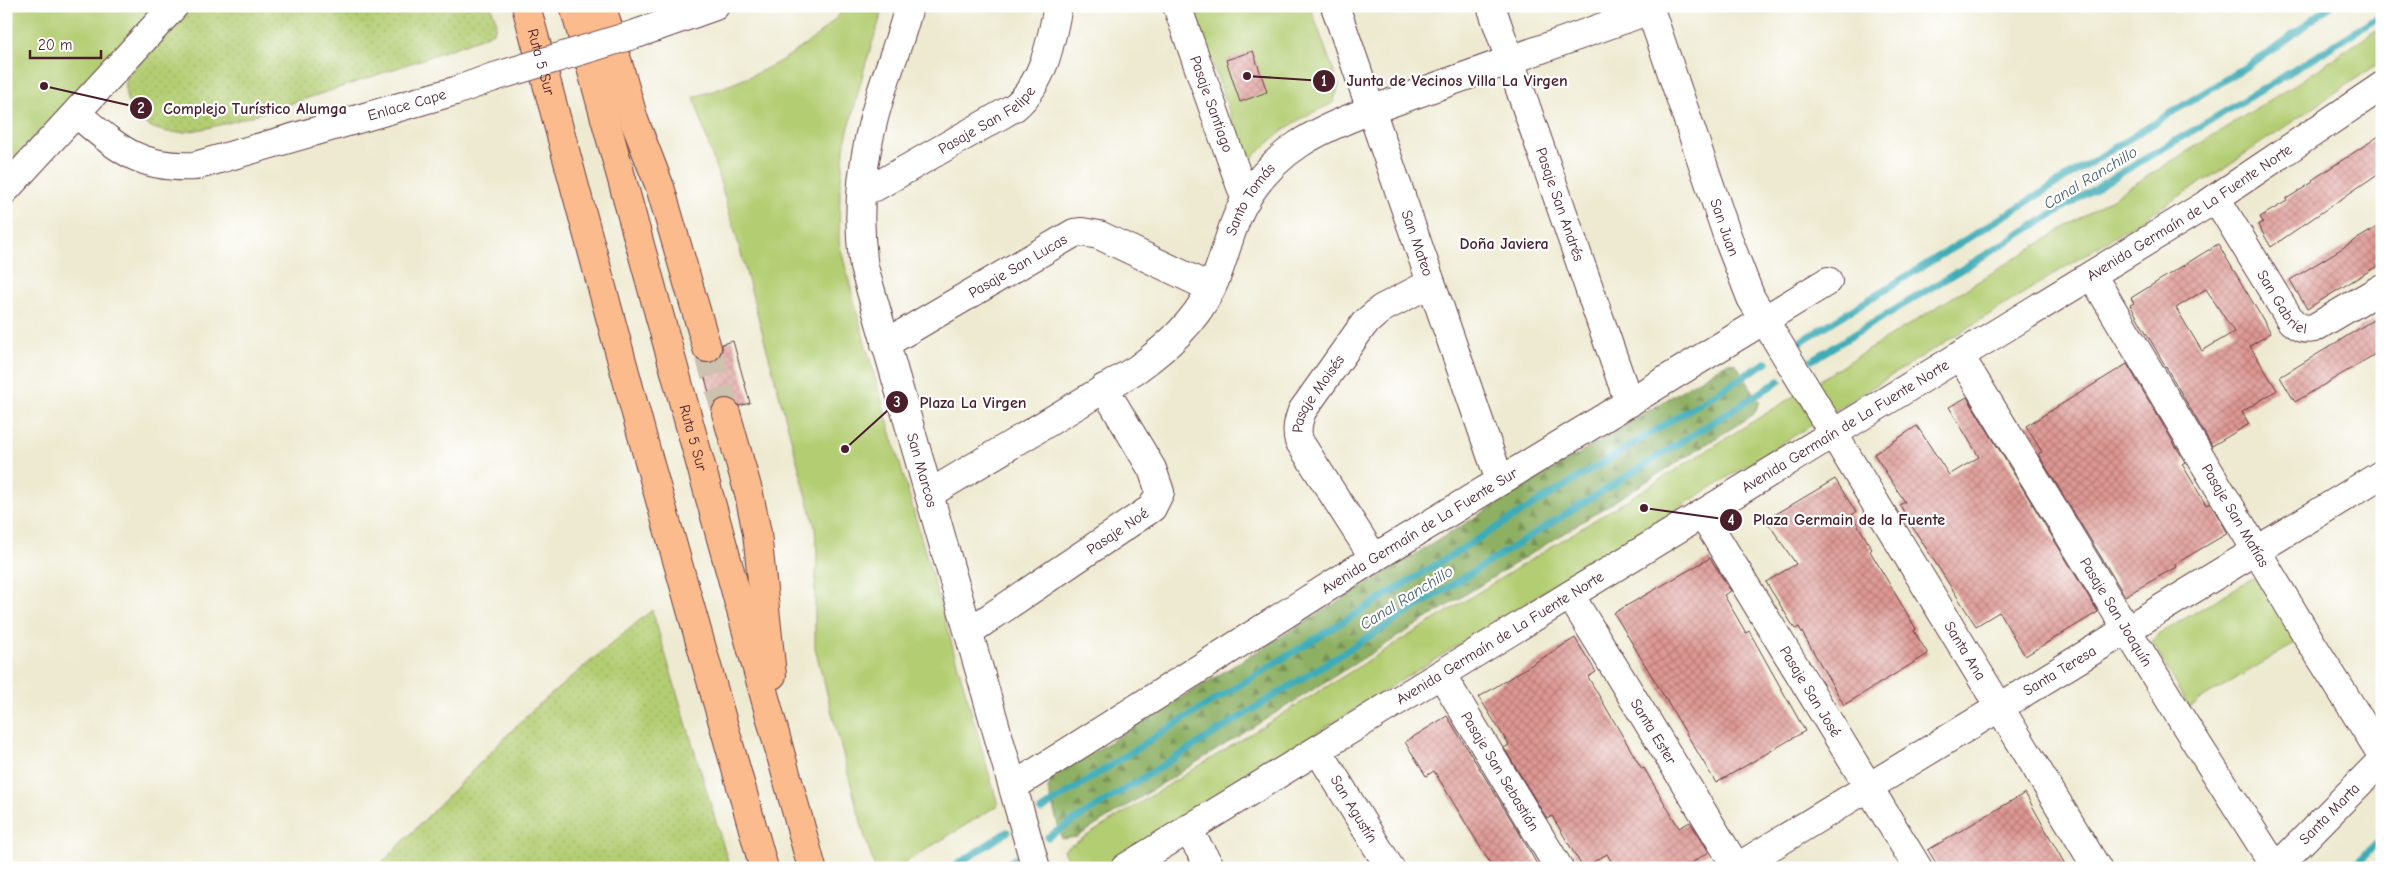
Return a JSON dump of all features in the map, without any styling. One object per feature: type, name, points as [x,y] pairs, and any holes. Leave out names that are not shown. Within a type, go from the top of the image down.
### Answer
[{"type":"highway","points":[[508,6],[533,82],[558,125]]},
{"type":"highway","name":"Ruta 5 Sur","points":[[526,6],[650,464],[764,868]]},
{"type":"highway","name":"Ruta 5 Sur","points":[[574,6],[812,868]]},
{"type":"highway","points":[[602,6],[623,85],[660,187],[707,348]]},
{"type":"highway","points":[[726,414],[749,494],[757,533],[786,776]]},
{"type":"street","points":[[6,189],[77,114],[174,6]]},
{"type":"street","name":"Enlace Cape","points":[[77,114],[123,152],[140,160],[175,167],[195,166],[455,91],[715,6]]},
{"type":"street","name":"San Marcos","points":[[909,6],[867,142],[859,218],[864,267],[970,631],[1036,868]]},
{"type":"street","name":"Pasaje San Felipe","points":[[862,191],[884,182],[1016,107],[1026,98],[1035,83],[1051,42],[1058,6]]},
{"type":"street","name":"Pasaje Santiago","points":[[1177,6],[1246,201]]},
{"type":"street","name":"San Mateo","points":[[1335,6],[1500,482]]},
{"type":"street","name":"Pasaje San Andrés","points":[[1491,6],[1629,403]]},
{"type":"street","name":"Santo Tomás","points":[[929,494],[1162,351],[1196,314],[1211,288],[1246,201],[1281,158],[1298,143],[1334,124],[1510,61],[1650,8]]},
{"type":"street","name":"San Juan","points":[[1650,8],[1751,298],[1833,434]]},
{"type":"street","name":"Avenida Germaín de La Fuente Norte","points":[[1124,868],[2216,198],[2382,86]]},
{"type":"street","name":"San Gabriel","points":[[2216,198],[2291,321],[2298,328],[2306,330],[2314,328],[2382,288]]},
{"type":"street","name":"Pasaje San Lucas","points":[[885,344],[1074,234],[1082,232],[1098,235],[1211,288]]},
{"type":"street","name":"Pasaje San Matías","points":[[2092,275],[2256,551],[2382,755]]},
{"type":"street","name":"Avenida Germaín de La Fuente Sur","points":[[1014,786],[1374,558],[1828,281]]},
{"type":"street","name":"Pasaje Moisés","points":[[1374,558],[1299,441],[1297,434],[1298,421],[1302,411],[1324,384],[1364,324],[1381,309],[1431,283]]},
{"type":"street","name":"Pasaje San Joaquín","points":[[1960,356],[2276,868]]},
{"type":"street","name":"Pasaje Noé","points":[[970,631],[1152,508],[1160,492],[1152,469],[1104,388]]},
{"type":"street","name":"Santa Ana","points":[[1833,434],[2097,868]]},
{"type":"street","name":"Santa Teresa","points":[[1737,868],[2382,474]]},
{"type":"street","name":"Pasaje San José","points":[[1702,514],[1918,868]]},
{"type":"street","name":"Santa Ester","points":[[1570,595],[1737,868]]},
{"type":"street","name":"Pasaje San Sebastián","points":[[1440,674],[1559,868]]},
{"type":"street","name":"San Agustín","points":[[1318,750],[1390,868]]},
{"type":"street","name":"Santa Marta","points":[[2276,868],[2382,760]]},
{"type":"street","points":[[1187,829],[1211,868]]},
{"type":"green space","points":[[6,6],[157,6],[6,166]]},
{"type":"green space","points":[[192,6],[491,6],[497,23],[493,32],[481,38],[358,82],[259,114],[221,125],[184,132],[159,130],[139,119],[132,111],[127,101],[125,90],[127,77]]},
{"type":"green space","points":[[847,6],[884,6],[865,66],[845,142],[840,189],[839,242],[864,339],[998,805],[896,868],[875,868],[864,834],[815,648],[817,556],[815,527],[733,224],[694,97],[737,82],[777,63],[814,38]]},
{"type":"green space","points":[[1193,6],[1310,6],[1339,86],[1333,103],[1287,128],[1247,163]]},
{"type":"green space","points":[[2382,26],[2382,61],[2215,174],[1100,868],[1071,868],[1064,850],[2310,75]]},
{"type":"green space","points":[[1728,362],[1736,364],[1760,402],[1753,415],[1077,837],[1062,839],[1048,789],[1051,778]]},
{"type":"green space","points":[[2262,577],[2301,640],[2188,707],[2152,642],[2159,634],[2251,579]]},
{"type":"green space","points":[[652,610],[730,868],[377,868],[531,711]]},
{"type":"building","points":[[1253,51],[1267,92],[1240,102],[1226,60]]},
{"type":"building","points":[[2382,134],[2382,171],[2271,247],[2258,225],[2263,222],[2260,217],[2287,201],[2286,199],[2313,182],[2312,180]]},
{"type":"building","points":[[2382,224],[2382,263],[2307,309],[2290,280]]},
{"type":"building","points":[[2218,244],[2271,333],[2250,346],[2277,390],[2242,412],[2249,424],[2212,446],[2130,305],[2134,303],[2131,298]],"holes":[[[2206,289],[2234,332],[2202,351],[2176,308]]]},
{"type":"building","points":[[2373,320],[2382,333],[2382,350],[2295,402],[2280,377]]},
{"type":"building","points":[[733,341],[750,403],[739,406],[730,398],[722,398],[713,406],[700,361],[711,363],[718,359],[722,352],[722,344]]},
{"type":"building","points":[[2127,364],[2185,462],[2182,464],[2206,505],[2210,503],[2228,533],[2175,564],[2176,567],[2125,596],[2038,454],[2042,452],[2026,426]]},
{"type":"building","points":[[1967,397],[2098,612],[2025,656],[1999,612],[1976,626],[1915,531],[1900,505],[1905,502],[1874,454],[1917,426],[1949,475],[1979,457],[1949,407]]},
{"type":"building","points":[[1835,479],[1856,512],[1852,515],[1872,549],[1870,551],[1916,629],[1914,631],[1928,654],[1844,705],[1799,627],[1795,629],[1766,582],[1796,564],[1766,520]]},
{"type":"building","points":[[1710,558],[1731,591],[1724,595],[1746,633],[1749,631],[1805,731],[1716,783],[1614,613]]},
{"type":"building","points":[[1575,638],[1596,672],[1588,677],[1642,769],[1644,768],[1679,828],[1690,822],[1709,852],[1683,868],[1615,868],[1607,854],[1583,868],[1552,816],[1547,819],[1504,748],[1509,745],[1479,697]]},
{"type":"building","points":[[1447,716],[1539,868],[1493,868],[1434,771],[1426,776],[1405,742]]},
{"type":"building","points":[[2025,793],[2067,868],[1939,868],[1928,850]]},
{"type":"waterway","points":[[1800,342],[2273,50],[2330,6]]},
{"type":"waterway","name":"Canal Ranchillo","points":[[1812,360],[2265,88],[2382,15]]},
{"type":"waterway","points":[[1041,810],[1166,730],[1767,362]]},
{"type":"waterway","name":"Canal Ranchillo","points":[[1048,837],[1779,381]]},
{"type":"waterway","points":[[952,868],[1007,832]]},
{"type":"waterway","points":[[2353,868],[2382,838]]},
{"type":"waterway","name":"Canal Ranchillo","points":[[1001,868],[1015,859]]},
{"type":"tunnel","points":[[707,348],[726,413]]},
{"type":"place","name":"Junta de Vecinos Villa La Virgen","points":[[1247,76]]},
{"type":"place","name":"Complejo Turístico Alumga","points":[[44,86]]},
{"type":"place","name":"Plaza La Virgen","points":[[845,449]]},
{"type":"place","name":"Plaza Germain de la Fuente","points":[[1644,508]]},
{"type":"district","name":"Doña Javiera","points":[[1504,243]]}]
